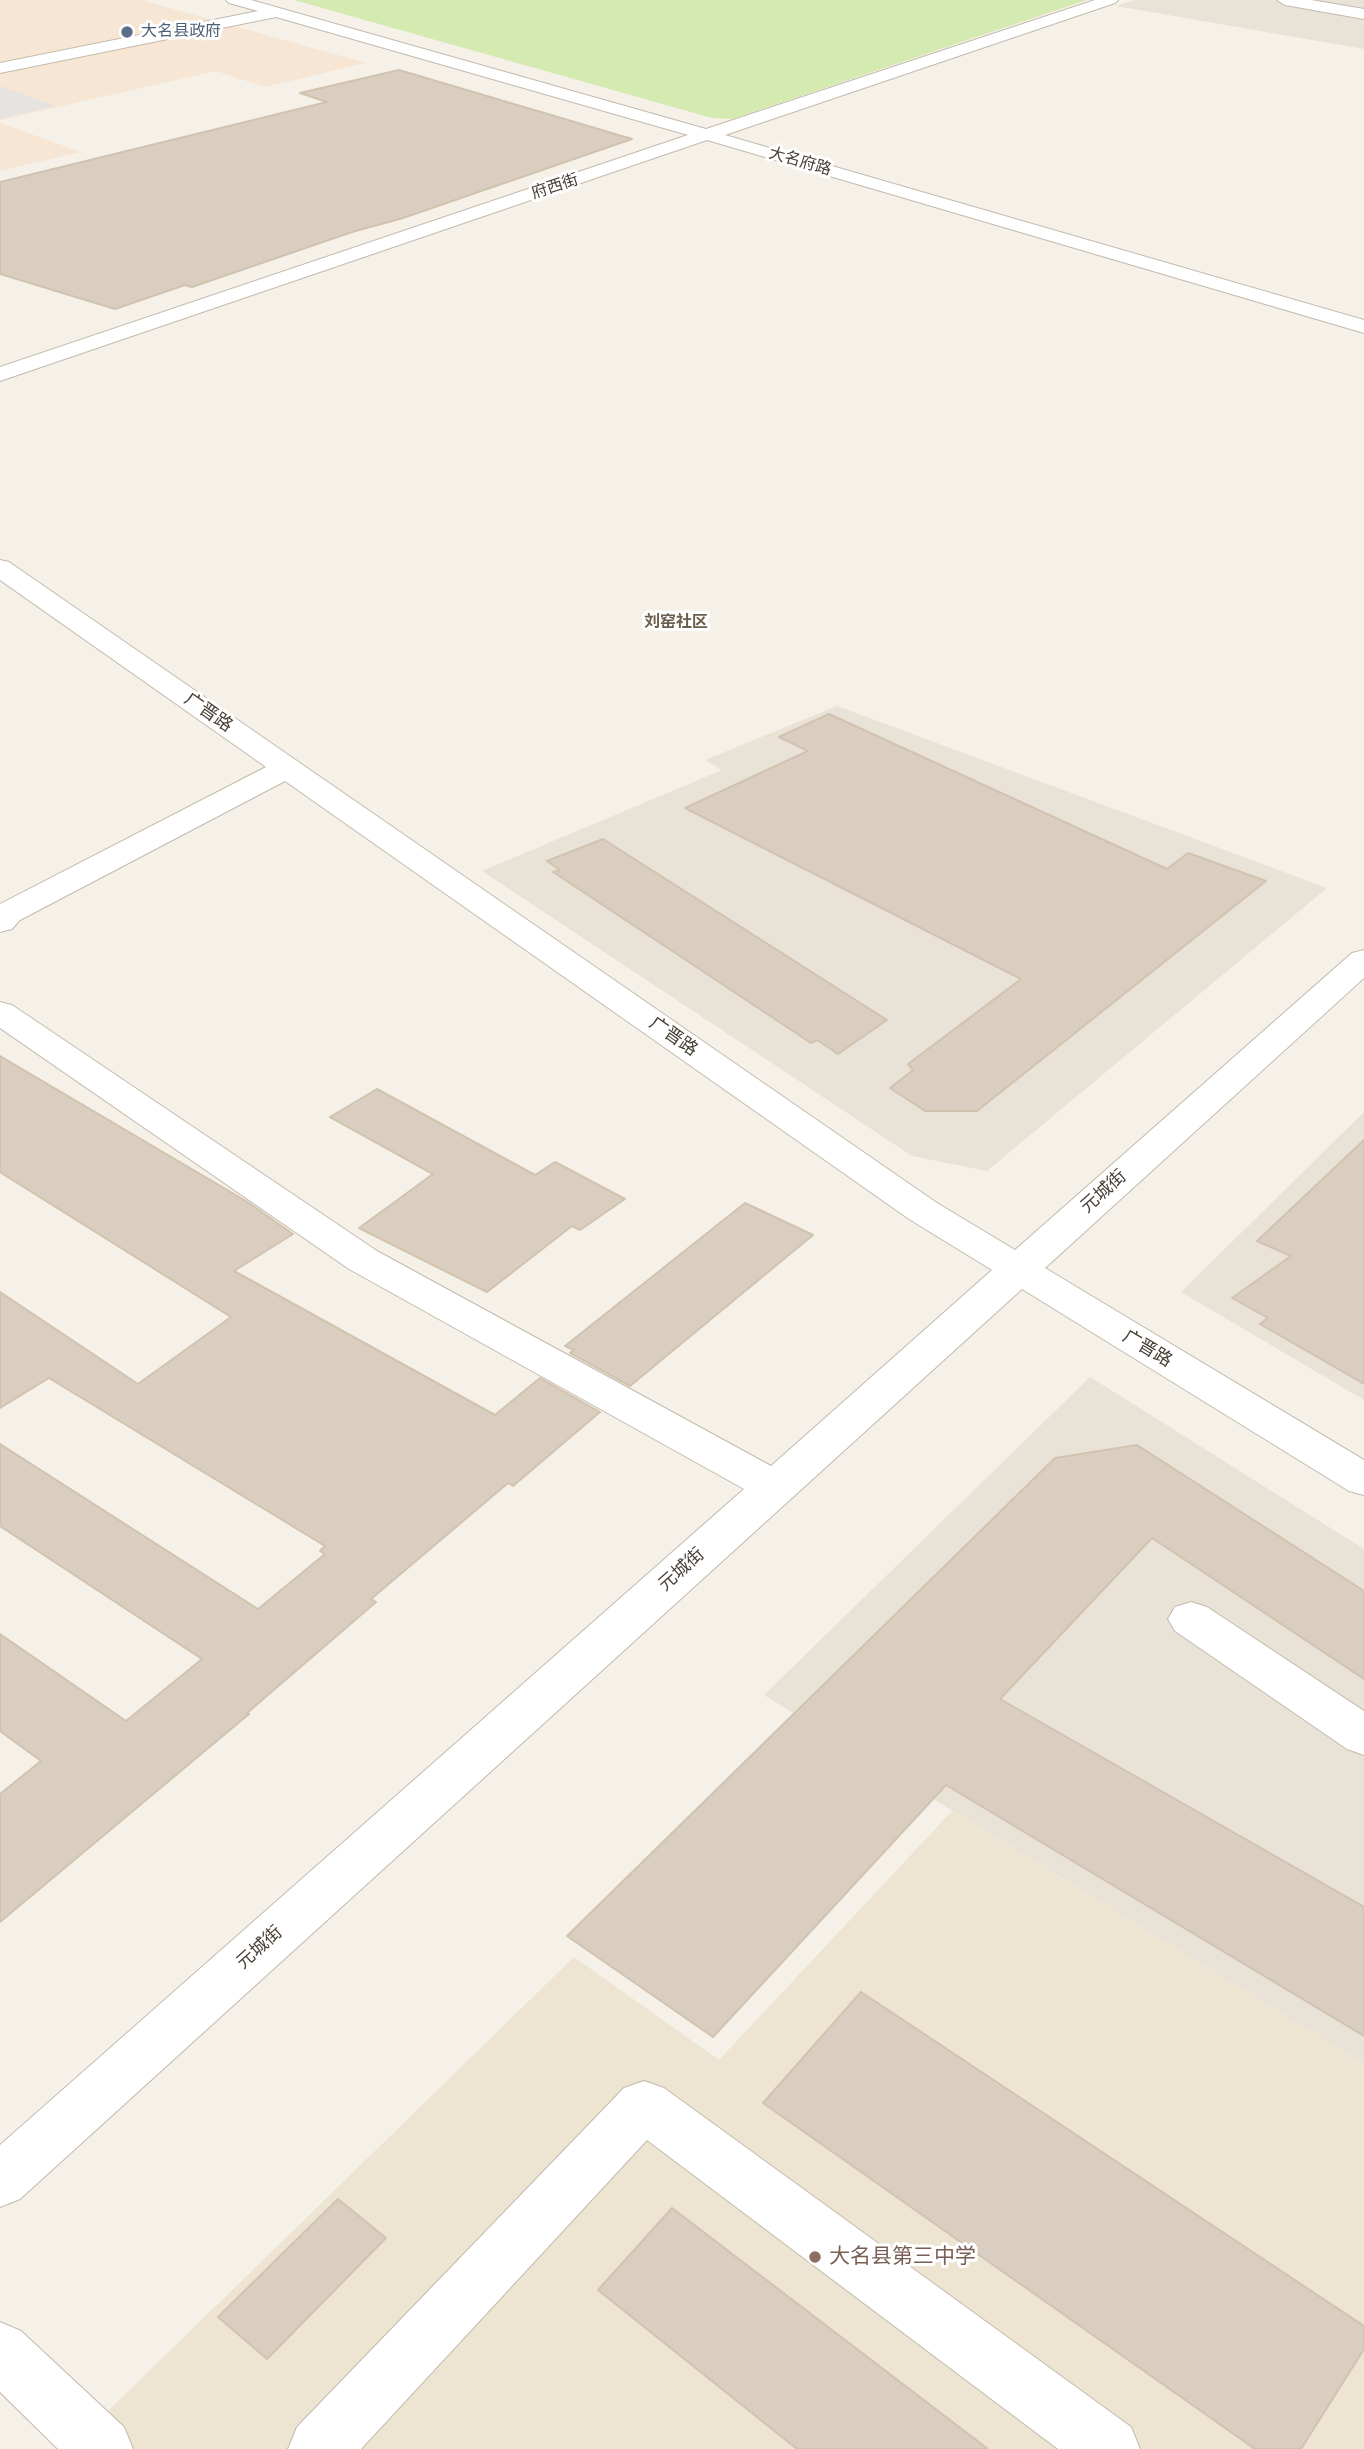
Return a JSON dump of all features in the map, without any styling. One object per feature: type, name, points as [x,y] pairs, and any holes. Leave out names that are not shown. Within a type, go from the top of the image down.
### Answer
[{"type":"street","name":"大名府路","points":[[234,0],[1364,316]]},
{"type":"street","name":"大名府路","points":[[264,0],[1364,327]]},
{"type":"street","name":"府西街","points":[[0,374],[1110,0]]},
{"type":"street","points":[[1285,0],[1364,14]]},
{"type":"street","points":[[0,68],[280,12]]},
{"type":"street","name":"广晋路","points":[[0,568],[923,1211],[1364,1480]]},
{"type":"street","points":[[0,922],[8,913],[287,768]]},
{"type":"street","name":"元城街","points":[[0,2181],[1364,960]]},
{"type":"street","points":[[0,1012],[363,1260],[775,1487]]},
{"type":"street","points":[[1191,1619],[1364,1736]]},
{"type":"street","points":[[319,2449],[645,2105],[1109,2449]]},
{"type":"street","points":[[0,2351],[102,2449]]},
{"type":"shaded area","name":"大名县政府","points":[[0,0],[141,0],[366,63],[265,87],[216,71],[0,120]]},
{"type":"shaded area","points":[[1135,0],[1364,0],[1364,49],[1116,6]]},
{"type":"shaded area","points":[[0,86],[56,106],[0,119]]},
{"type":"shaded area","points":[[0,123],[81,152],[0,171]]},
{"type":"shaded area","points":[[837,706],[1327,888],[987,1171],[912,1156],[482,871],[722,770],[705,760]]},
{"type":"shaded area","points":[[1364,1112],[1364,1400],[1181,1292]]},
{"type":"shaded area","points":[[1090,1377],[1364,1549],[1364,2064],[764,1695]]},
{"type":"shaded area","name":"大名县第三中学","points":[[952,1811],[1364,2064],[1364,2449],[69,2449],[574,1957],[719,2060]]},
{"type":"green space","points":[[294,0],[1087,0],[732,119],[712,118]]},
{"type":"building","points":[[399,70],[632,139],[403,218],[352,232],[192,287],[185,285],[115,309],[0,274],[0,182],[327,102],[300,93]]},
{"type":"building","points":[[829,714],[1167,869],[1188,853],[1266,881],[977,1111],[925,1111],[890,1088],[913,1070],[908,1064],[1021,979],[685,808],[808,751],[779,737]]},
{"type":"building","points":[[603,839],[887,1020],[838,1054],[817,1040],[811,1043],[553,872],[560,870],[547,861]]},
{"type":"building","points":[[0,1056],[246,1201],[293,1234],[234,1271],[495,1415],[540,1378],[600,1412],[513,1486],[508,1483],[371,1599],[376,1602],[247,1713],[249,1714],[0,1922],[0,1794],[41,1761],[0,1731],[0,1634],[126,1721],[202,1659],[0,1526],[0,1444],[258,1609],[325,1554],[320,1551],[325,1546],[49,1378],[0,1408],[0,1292],[138,1384],[231,1317],[0,1172]]},
{"type":"building","points":[[377,1089],[535,1175],[555,1162],[625,1199],[580,1230],[572,1226],[487,1292],[359,1228],[433,1174],[330,1117]]},
{"type":"building","points":[[1364,1140],[1364,1384],[1260,1324],[1268,1318],[1232,1298],[1291,1256],[1257,1241]]},
{"type":"building","points":[[745,1203],[813,1235],[630,1386],[570,1353],[574,1350],[565,1346]]},
{"type":"building","points":[[1137,1445],[1364,1591],[1364,1679],[1152,1538],[1000,1699],[1364,1907],[1364,2036],[946,1785],[713,2037],[567,1936],[1055,1458]]},
{"type":"building","points":[[861,1992],[1364,2326],[1364,2349],[1301,2449],[1255,2449],[763,2103]]},
{"type":"building","points":[[338,2199],[386,2238],[267,2359],[218,2317]]},
{"type":"building","points":[[672,2208],[988,2449],[797,2449],[598,2290]]},
{"type":"place","name":"大名县政府","points":[[127,32]]},
{"type":"place","name":"大名县第三中学","points":[[815,2257]]},
{"type":"district","name":"刘窑社区","points":[[676,623]]}]
